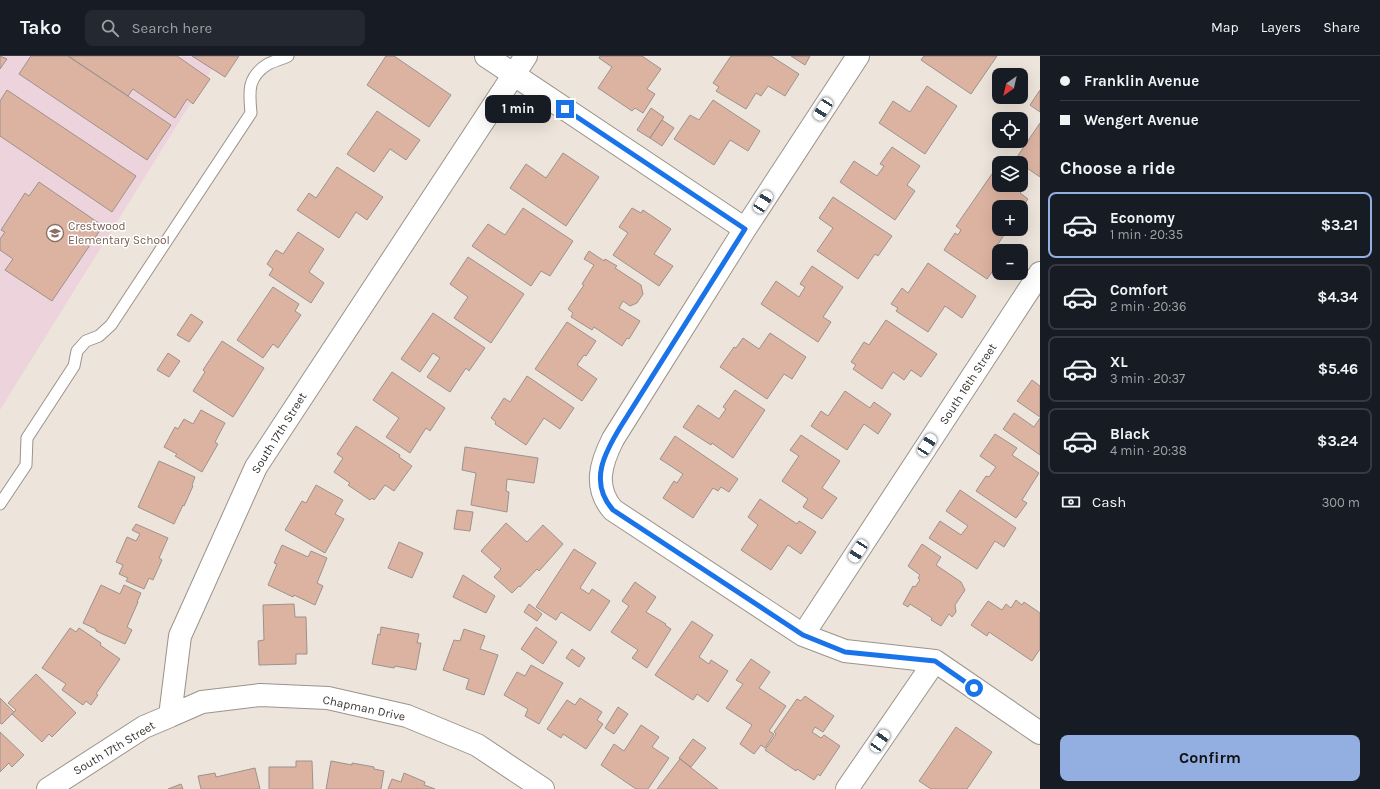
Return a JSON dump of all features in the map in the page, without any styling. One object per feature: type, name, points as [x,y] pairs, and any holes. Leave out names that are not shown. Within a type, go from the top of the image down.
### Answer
[{"type":"street","points":[[486,56],[745,229]]},
{"type":"street","name":"South 17th Street","points":[[48,789],[144,727],[170,716],[180,636],[256,467],[526,56]]},
{"type":"street","points":[[858,56],[745,229],[613,439],[600,470],[600,479],[604,494],[609,506],[613,510],[803,635],[845,652],[935,661],[1040,733]]},
{"type":"street","name":"South 16th Street","points":[[803,635],[1040,273]]},
{"type":"street","points":[[847,789],[935,661]]},
{"type":"street","name":"Chapman Drive","points":[[170,716],[202,702],[260,695],[328,698],[407,716],[477,745],[543,789]]},
{"type":"lane","points":[[0,504],[26,465],[28,438],[74,366],[77,351],[86,341],[99,336],[111,325],[251,113],[249,91],[255,75],[268,64],[288,56]]},
{"type":"shaded area","name":"Crestwood Elementary School","points":[[0,56],[220,56],[0,410]]},
{"type":"building","points":[[0,56],[7,59],[0,69]]},
{"type":"building","points":[[31,56],[68,56],[171,125],[147,160],[19,74]]},
{"type":"building","points":[[68,56],[177,56],[210,79],[193,104],[187,99],[175,118],[133,89],[128,96]]},
{"type":"building","points":[[192,56],[239,56],[225,77]]},
{"type":"building","points":[[386,56],[394,56],[451,95],[429,127],[367,85]]},
{"type":"building","points":[[600,56],[642,56],[661,69],[647,89],[655,94],[643,113],[635,108],[632,111],[598,88],[612,67],[599,58]]},
{"type":"building","points":[[731,56],[771,56],[799,74],[785,96],[768,86],[761,96],[756,93],[746,109],[716,91],[719,87],[713,83]]},
{"type":"building","points":[[791,56],[810,56],[805,65]]},
{"type":"building","points":[[924,56],[997,56],[971,94],[921,60]]},
{"type":"building","points":[[927,86],[957,106],[925,154],[879,123],[893,101],[910,112]]},
{"type":"building","points":[[7,90],[136,176],[112,212],[0,136],[0,101]]},
{"type":"building","points":[[1040,90],[1040,112],[1030,105]]},
{"type":"building","points":[[713,100],[760,131],[748,151],[730,140],[714,165],[674,139],[690,115],[699,120]]},
{"type":"building","points":[[651,108],[664,117],[650,138],[637,130]]},
{"type":"building","points":[[377,111],[420,140],[406,160],[390,149],[374,172],[347,154]]},
{"type":"building","points":[[662,120],[674,128],[662,146],[650,138]]},
{"type":"building","points":[[1040,123],[1040,177],[1028,169],[1028,156],[1018,156],[1023,148],[1028,148],[1028,141]]},
{"type":"building","points":[[892,147],[920,166],[907,185],[915,191],[895,220],[840,182],[854,161],[877,176],[884,166],[880,164]]},
{"type":"building","points":[[563,153],[599,177],[566,226],[510,188],[526,164],[546,178]]},
{"type":"building","points":[[337,167],[383,197],[367,220],[356,212],[339,238],[297,210],[309,193],[316,198]]},
{"type":"building","points":[[992,174],[992,192],[1021,192],[1020,193],[1028,199],[992,200],[992,236],[1003,236],[998,244],[992,244],[992,272],[987,279],[944,250],[955,233],[958,235],[961,230],[956,226]]},
{"type":"building","points":[[39,182],[103,226],[52,301],[5,270],[13,259],[0,250],[0,239],[5,232],[1,230],[25,193],[29,196]]},
{"type":"building","points":[[833,197],[892,236],[878,256],[875,254],[858,279],[817,251],[833,228],[819,218]]},
{"type":"building","points":[[523,208],[573,241],[550,276],[541,271],[531,286],[472,246],[488,224],[505,235]]},
{"type":"building","points":[[632,208],[641,213],[643,210],[671,229],[654,254],[673,266],[659,286],[613,255],[628,233],[619,227]]},
{"type":"building","points":[[298,232],[324,249],[309,272],[324,283],[311,303],[269,275],[273,269],[267,264],[276,250],[283,254]]},
{"type":"building","points":[[589,251],[604,261],[605,259],[617,266],[615,268],[641,285],[643,294],[637,303],[630,306],[623,301],[619,308],[640,321],[629,339],[627,338],[622,346],[594,327],[592,330],[571,317],[573,313],[568,309],[584,285],[582,284],[594,265],[584,259]]},
{"type":"building","points":[[468,257],[524,294],[491,343],[454,318],[468,297],[450,284]]},
{"type":"building","points":[[928,263],[976,296],[962,318],[945,306],[928,332],[896,311],[898,308],[891,304],[902,288],[908,293]]},
{"type":"building","points":[[812,266],[843,287],[823,317],[831,322],[818,342],[761,304],[776,281],[799,297],[805,287],[800,284]]},
{"type":"building","points":[[273,287],[299,304],[295,311],[301,315],[278,348],[273,344],[263,358],[237,340]]},
{"type":"building","points":[[433,313],[485,348],[469,371],[466,368],[450,392],[427,377],[440,358],[433,353],[420,372],[401,359]]},
{"type":"building","points":[[191,314],[203,322],[189,342],[177,335]]},
{"type":"building","points":[[886,320],[937,354],[921,377],[911,370],[904,380],[893,372],[882,389],[853,369],[856,365],[851,362],[864,342],[869,345]]},
{"type":"building","points":[[567,322],[596,341],[586,356],[584,355],[577,365],[597,379],[582,401],[535,369]]},
{"type":"building","points":[[770,333],[806,357],[792,379],[784,374],[767,399],[720,367],[734,347],[736,348],[743,338],[759,349]]},
{"type":"building","points":[[222,341],[264,368],[233,417],[193,391],[205,372],[203,370]]},
{"type":"building","points":[[168,353],[180,361],[169,377],[157,370]]},
{"type":"building","points":[[392,372],[445,408],[430,431],[426,428],[410,453],[386,437],[399,418],[373,400]]},
{"type":"building","points":[[527,376],[574,408],[560,429],[544,418],[526,445],[495,424],[496,422],[491,418],[504,398],[510,402]]},
{"type":"building","points":[[1032,380],[1040,386],[1040,417],[1017,401]]},
{"type":"building","points":[[735,390],[765,410],[733,458],[712,443],[711,445],[683,427],[698,405],[719,419],[726,409],[723,407]]},
{"type":"building","points":[[845,391],[870,408],[874,402],[891,414],[878,434],[864,424],[847,450],[811,426],[821,411],[828,416]]},
{"type":"building","points":[[201,410],[225,423],[215,442],[218,444],[202,472],[175,456],[177,454],[164,447],[175,427],[178,429],[184,419],[193,424]]},
{"type":"building","points":[[1014,413],[1034,427],[1040,418],[1040,455],[1003,429]]},
{"type":"building","points":[[356,426],[400,455],[399,457],[412,466],[394,491],[385,485],[374,500],[372,498],[370,500],[348,485],[350,483],[334,472],[343,458],[337,454]]},
{"type":"building","points":[[995,434],[1017,448],[1012,455],[1039,473],[1022,500],[1027,503],[1016,518],[976,491],[986,476],[989,477],[996,467],[980,456]]},
{"type":"building","points":[[801,435],[840,461],[822,488],[837,498],[822,519],[803,507],[808,499],[782,481],[799,456],[790,450]]},
{"type":"building","points":[[675,436],[738,479],[729,492],[721,487],[718,491],[713,488],[693,518],[663,498],[674,481],[677,483],[683,474],[660,459]]},
{"type":"building","points":[[465,447],[538,458],[534,483],[507,479],[506,491],[509,492],[507,512],[471,505],[476,473],[462,470]]},
{"type":"building","points":[[159,461],[195,477],[193,486],[174,524],[138,507]]},
{"type":"building","points":[[316,485],[343,500],[335,514],[344,519],[325,553],[285,530],[302,501],[306,503]]},
{"type":"building","points":[[960,490],[1016,528],[1004,547],[995,541],[977,569],[929,538],[940,521],[961,535],[968,526],[946,511]]},
{"type":"building","points":[[760,499],[797,524],[799,521],[816,532],[801,554],[788,545],[771,570],[741,550],[758,525],[748,517]]},
{"type":"building","points":[[457,510],[473,512],[470,531],[454,529]]},
{"type":"building","points":[[506,523],[527,542],[543,525],[563,544],[539,571],[537,569],[520,587],[519,586],[512,593],[494,577],[501,569],[481,551]]},
{"type":"building","points":[[136,524],[168,538],[159,558],[162,560],[153,580],[149,578],[144,589],[126,581],[128,578],[119,574],[123,565],[116,562],[127,537],[136,541],[140,534],[132,530]]},
{"type":"building","points":[[399,542],[423,553],[412,578],[388,568]]},
{"type":"building","points":[[922,544],[941,557],[936,565],[961,582],[965,590],[955,605],[956,612],[952,617],[949,614],[941,626],[931,620],[932,618],[910,604],[908,607],[903,604],[913,586],[915,587],[920,580],[918,578],[920,575],[908,566]]},
{"type":"building","points":[[282,545],[308,557],[311,551],[327,558],[317,583],[323,586],[315,605],[294,595],[293,597],[268,585],[277,564],[274,563]]},
{"type":"building","points":[[574,549],[596,563],[580,588],[589,594],[592,589],[610,601],[590,631],[561,612],[556,620],[536,607]]},
{"type":"building","points":[[463,575],[495,596],[486,613],[453,597]]},
{"type":"building","points":[[635,582],[656,597],[646,612],[666,624],[665,625],[671,629],[647,668],[632,658],[638,650],[611,632],[629,606],[622,601]]},
{"type":"building","points":[[101,585],[120,594],[124,585],[141,593],[127,627],[132,630],[125,644],[96,631],[96,629],[83,623]]},
{"type":"building","points":[[1016,600],[1022,605],[1024,602],[1040,613],[1040,649],[1032,661],[989,632],[987,636],[971,625],[988,601],[1002,610],[1006,604],[1011,608]]},
{"type":"building","points":[[294,604],[295,617],[306,617],[307,654],[296,654],[296,664],[259,665],[258,641],[264,640],[263,605]]},
{"type":"building","points":[[529,604],[542,614],[537,621],[524,612]]},
{"type":"building","points":[[692,621],[713,635],[699,657],[709,664],[711,660],[728,671],[708,702],[697,694],[693,700],[655,675]]},
{"type":"building","points":[[381,627],[419,634],[417,643],[421,643],[416,670],[372,664],[378,634],[380,635]]},
{"type":"building","points":[[536,627],[557,642],[543,664],[521,649]]},
{"type":"building","points":[[70,628],[76,632],[79,628],[101,643],[100,645],[120,659],[96,694],[98,695],[91,705],[86,701],[83,705],[62,690],[66,684],[42,668]]},
{"type":"building","points":[[464,629],[485,636],[480,649],[498,655],[484,695],[466,689],[469,679],[443,670],[454,640],[460,641]]},
{"type":"building","points":[[572,649],[585,658],[579,667],[566,658]]},
{"type":"building","points":[[751,659],[770,672],[759,688],[786,706],[769,731],[774,734],[765,748],[761,745],[754,754],[740,744],[752,725],[726,708],[743,684],[736,680]]},
{"type":"building","points":[[531,665],[563,683],[539,724],[525,716],[528,709],[504,695],[517,672],[525,676]]},
{"type":"building","points":[[36,674],[76,713],[52,737],[49,734],[42,742],[12,714],[16,710],[8,703]]},
{"type":"building","points":[[805,696],[834,716],[823,732],[815,727],[812,732],[821,738],[824,735],[840,746],[820,776],[818,774],[814,780],[797,769],[796,771],[765,750],[776,734],[774,732],[797,699],[801,701]]},
{"type":"building","points":[[0,698],[14,712],[2,724],[0,723]]},
{"type":"building","points":[[580,698],[602,712],[597,720],[603,724],[586,749],[563,734],[561,738],[547,729],[567,700],[575,705]]},
{"type":"building","points":[[618,707],[628,714],[614,734],[605,728]]},
{"type":"building","points":[[641,725],[659,737],[652,747],[669,758],[648,789],[636,789],[601,765],[614,744],[624,751]]},
{"type":"building","points":[[956,727],[992,752],[967,789],[931,789],[919,781]]},
{"type":"building","points":[[0,732],[24,755],[12,767],[9,763],[0,772]]},
{"type":"building","points":[[693,739],[706,748],[691,767],[679,758]]},
{"type":"building","points":[[680,759],[718,789],[657,789]]},
{"type":"building","points":[[296,761],[312,761],[313,789],[269,789],[269,767],[296,767]]},
{"type":"building","points":[[331,761],[374,767],[374,769],[384,771],[381,789],[326,789]]},
{"type":"building","points":[[255,768],[260,789],[201,789],[198,776],[215,773],[216,777]]},
{"type":"building","points":[[404,773],[425,782],[424,785],[435,789],[388,789],[392,779],[401,782]]},
{"type":"building","points":[[181,784],[183,789],[168,789]]},
{"type":"place","name":"Crestwood Elementary School","points":[[55,233]]},
{"type":"route","points":[[565,109],[745,229],[608,449],[600,470],[600,479],[609,506],[803,635],[845,652],[935,661],[974,688]]}]
